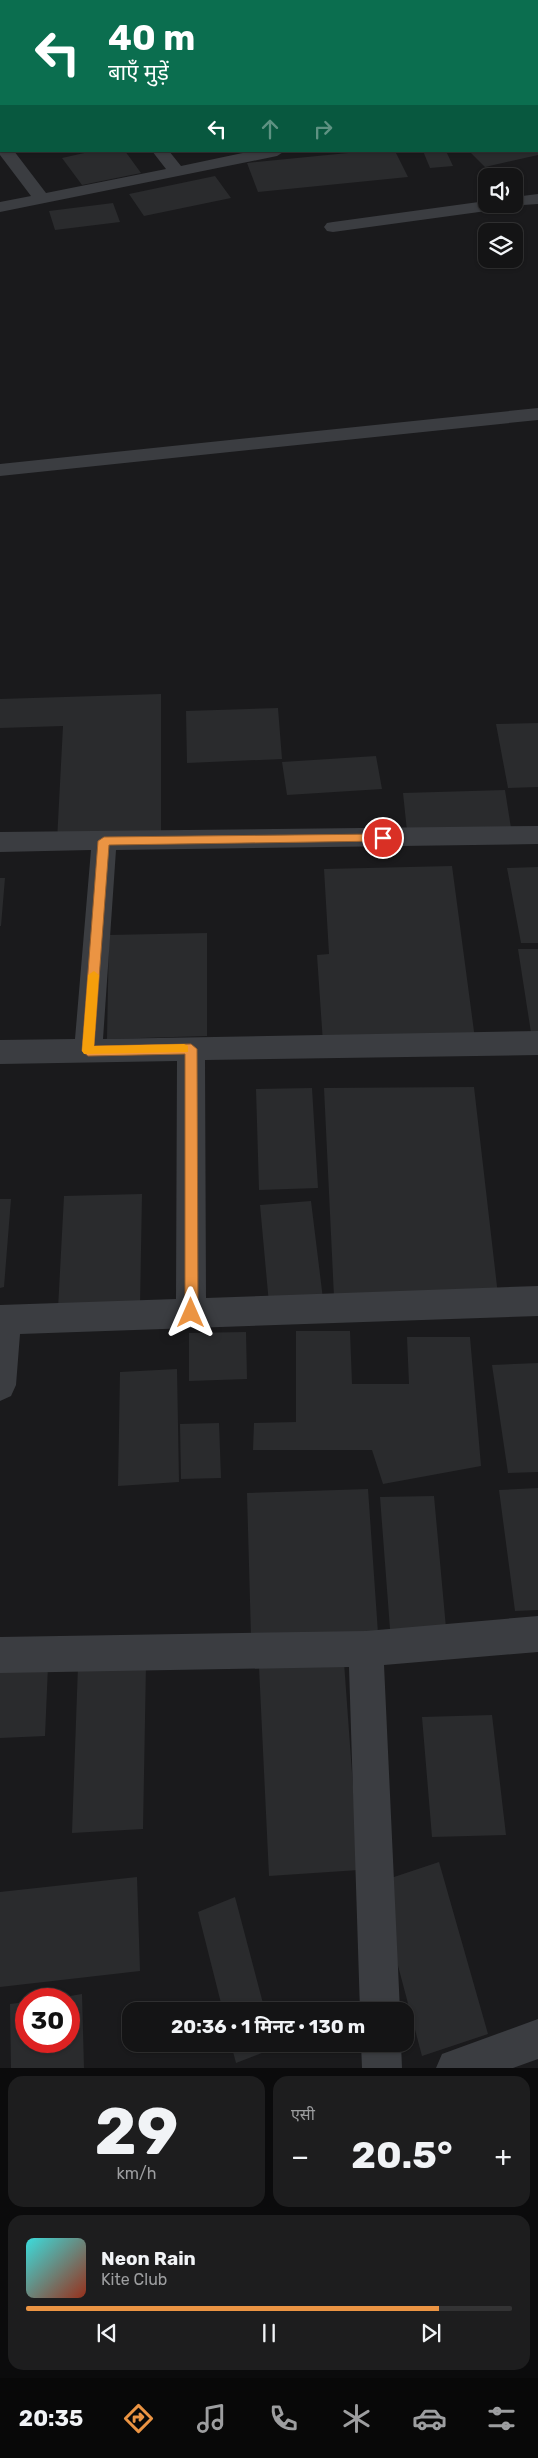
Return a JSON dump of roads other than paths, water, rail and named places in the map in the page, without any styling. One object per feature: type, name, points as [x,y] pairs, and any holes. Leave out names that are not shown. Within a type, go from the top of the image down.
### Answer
[{"type":"street","points":[[6,152],[42,199]]},
{"type":"street","points":[[161,152],[177,172]]},
{"type":"street","points":[[0,207],[272,152]]},
{"type":"street","points":[[523,201],[538,199]]},
{"type":"street","points":[[333,227],[478,207]]},
{"type":"street","points":[[0,470],[538,414]]},
{"type":"street","points":[[0,842],[538,835]]},
{"type":"street","points":[[88,1051],[104,841]]},
{"type":"street","points":[[0,1052],[538,1043]]},
{"type":"street","points":[[191,1049],[191,1313]]},
{"type":"street","points":[[0,1385],[3,1320],[538,1301]]},
{"type":"street","points":[[0,1655],[366,1649],[538,1634]]},
{"type":"street","points":[[366,1649],[380,2002]]},
{"type":"street","points":[[456,2068],[538,2039]]},
{"type":"street","points":[[381,2052],[382,2068]]}]
